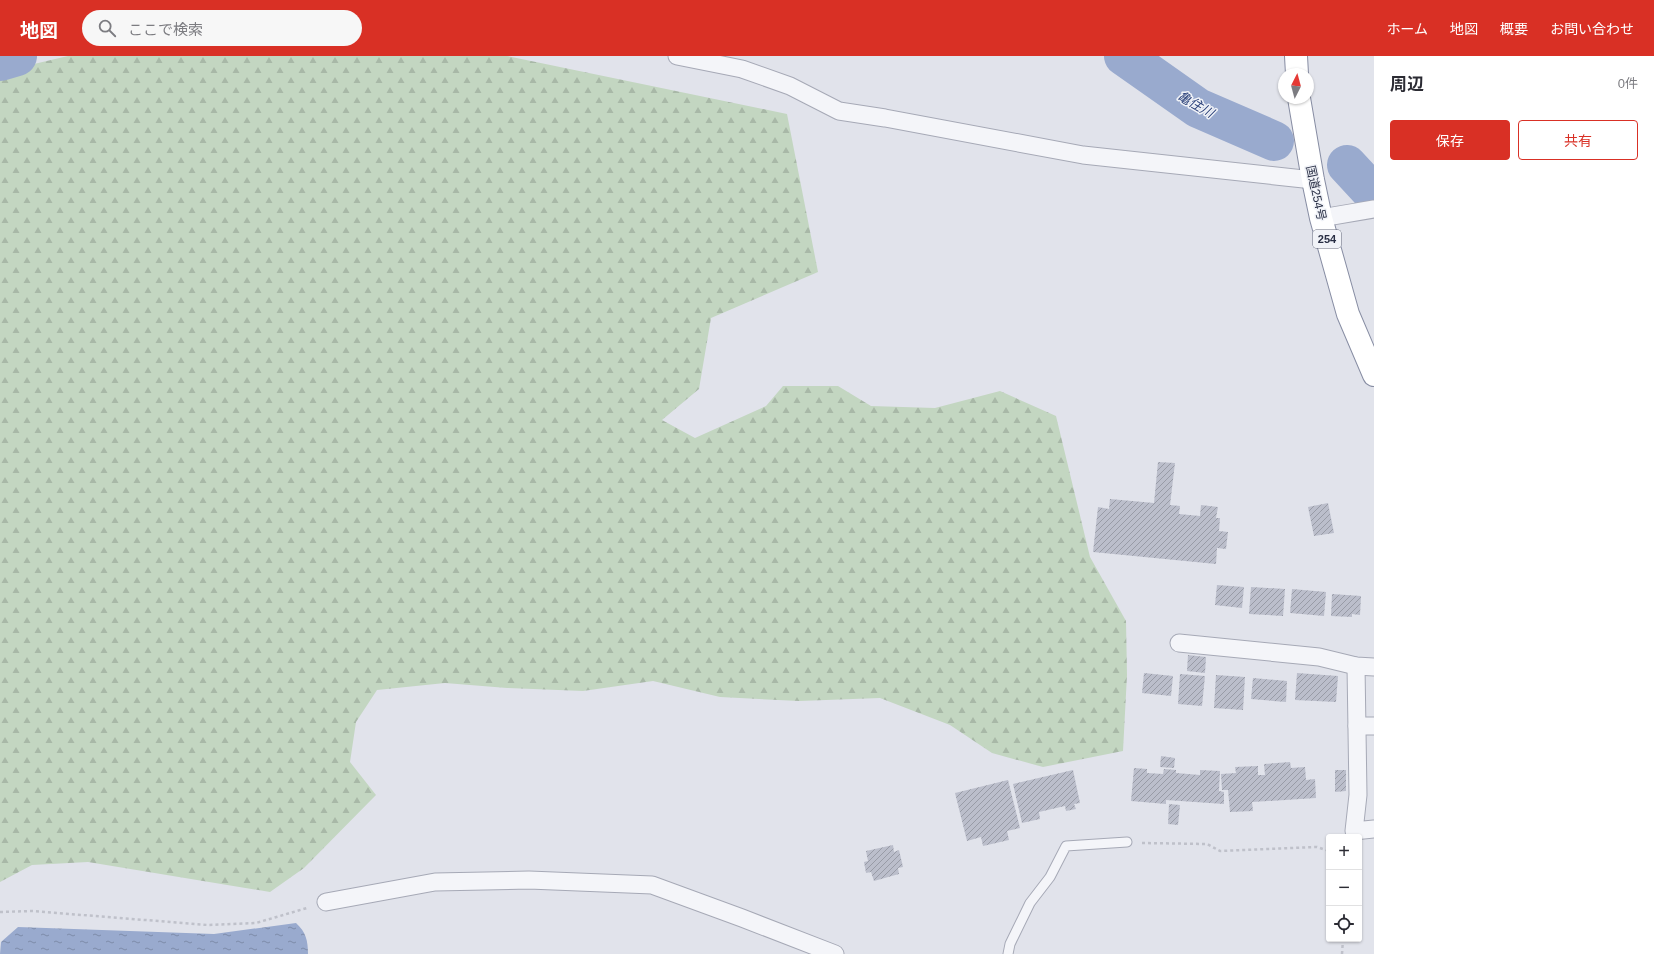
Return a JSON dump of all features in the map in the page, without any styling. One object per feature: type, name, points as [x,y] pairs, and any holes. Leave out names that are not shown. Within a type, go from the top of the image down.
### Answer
[{"type":"highway","points":[[1296,56],[1297,68]]},
{"type":"highway","name":"国道254号","points":[[1301,104],[1312,180],[1321,218],[1348,314],[1374,375]]},
{"type":"street","points":[[678,56],[742,68],[790,86],[839,111],[886,118],[1084,155],[1312,180]]},
{"type":"street","points":[[1321,218],[1374,209]]},
{"type":"street","points":[[1179,643],[1319,657],[1356,666],[1374,667]]},
{"type":"street","points":[[1356,666],[1366,726],[1354,831],[1374,829]]},
{"type":"street","points":[[326,902],[435,882],[530,880],[652,885],[835,954]]},
{"type":"lane","points":[[1008,954],[1010,944],[1024,914],[1030,903],[1050,877],[1066,846],[1127,842]]},
{"type":"path","points":[[1127,842],[1207,844],[1220,851],[1317,847],[1326,850]]},
{"type":"path","points":[[0,912],[32,911],[208,925],[256,923],[326,902]]},
{"type":"path","points":[[1342,954],[1344,942]]},
{"type":"green space","points":[[68,56],[507,56],[787,114],[818,272],[711,318],[699,389],[662,420],[695,438],[766,406],[783,386],[838,386],[871,406],[935,408],[1000,391],[1056,416],[1090,557],[1126,621],[1127,675],[1123,751],[1043,767],[992,753],[950,725],[880,698],[799,701],[720,697],[653,681],[583,691],[507,688],[445,683],[377,690],[356,722],[350,762],[376,795],[304,868],[270,892],[88,862],[32,865],[0,882],[0,72]]},
{"type":"water","points":[[296,923],[306,937],[308,954],[0,954],[1,942],[18,927],[214,934]]},
{"type":"building","points":[[1158,462],[1175,463],[1170,505],[1180,506],[1179,514],[1200,516],[1201,505],[1218,507],[1216,518],[1220,518],[1219,531],[1228,532],[1226,549],[1217,548],[1216,564],[1093,552],[1098,507],[1109,509],[1110,499],[1154,503]]},
{"type":"building","points":[[1328,503],[1334,533],[1314,536],[1308,507]]},
{"type":"building","points":[[1217,585],[1244,587],[1242,608],[1215,605]]},
{"type":"building","points":[[1251,587],[1285,589],[1283,616],[1249,614]]},
{"type":"building","points":[[1292,589],[1326,592],[1324,616],[1290,613]]},
{"type":"building","points":[[1332,594],[1361,596],[1360,615],[1352,614],[1352,617],[1331,616]]},
{"type":"building","points":[[1188,655],[1206,657],[1205,673],[1187,671]]},
{"type":"building","points":[[1144,673],[1173,676],[1171,696],[1142,693]]},
{"type":"building","points":[[1297,673],[1338,676],[1336,702],[1295,700]]},
{"type":"building","points":[[1180,674],[1205,676],[1202,706],[1178,704]]},
{"type":"building","points":[[1216,675],[1245,677],[1243,710],[1214,708]]},
{"type":"building","points":[[1253,678],[1287,681],[1286,702],[1251,699]]},
{"type":"building","points":[[1161,756],[1175,758],[1174,768],[1160,767]]},
{"type":"building","points":[[1290,762],[1291,768],[1305,767],[1306,780],[1315,779],[1316,798],[1252,802],[1253,811],[1230,812],[1228,790],[1222,790],[1221,774],[1236,773],[1235,767],[1258,766],[1258,775],[1265,775],[1264,764]]},
{"type":"building","points":[[1134,768],[1147,769],[1147,773],[1163,774],[1164,769],[1176,770],[1176,773],[1200,775],[1200,770],[1220,771],[1219,791],[1224,792],[1224,804],[1166,800],[1166,804],[1131,801]]},
{"type":"building","points":[[1073,770],[1080,803],[1074,804],[1076,809],[1066,811],[1065,806],[1039,812],[1040,819],[1022,823],[1013,784]]},
{"type":"building","points":[[1335,770],[1346,770],[1346,791],[1335,792]]},
{"type":"building","points":[[1008,780],[1020,828],[1007,831],[1009,840],[983,846],[981,837],[967,841],[955,793]]},
{"type":"building","points":[[1169,804],[1180,805],[1178,825],[1168,824]]},
{"type":"building","points":[[893,845],[894,852],[899,850],[903,867],[898,868],[899,874],[874,881],[871,872],[866,873],[864,862],[868,861],[866,851]]},
{"type":"waterway","name":"亀住川","points":[[0,61],[17,56]]},
{"type":"waterway","name":"亀住川","points":[[1124,56],[1198,108],[1274,141]]},
{"type":"waterway","name":"亀住川","points":[[1347,165],[1371,191]]}]
